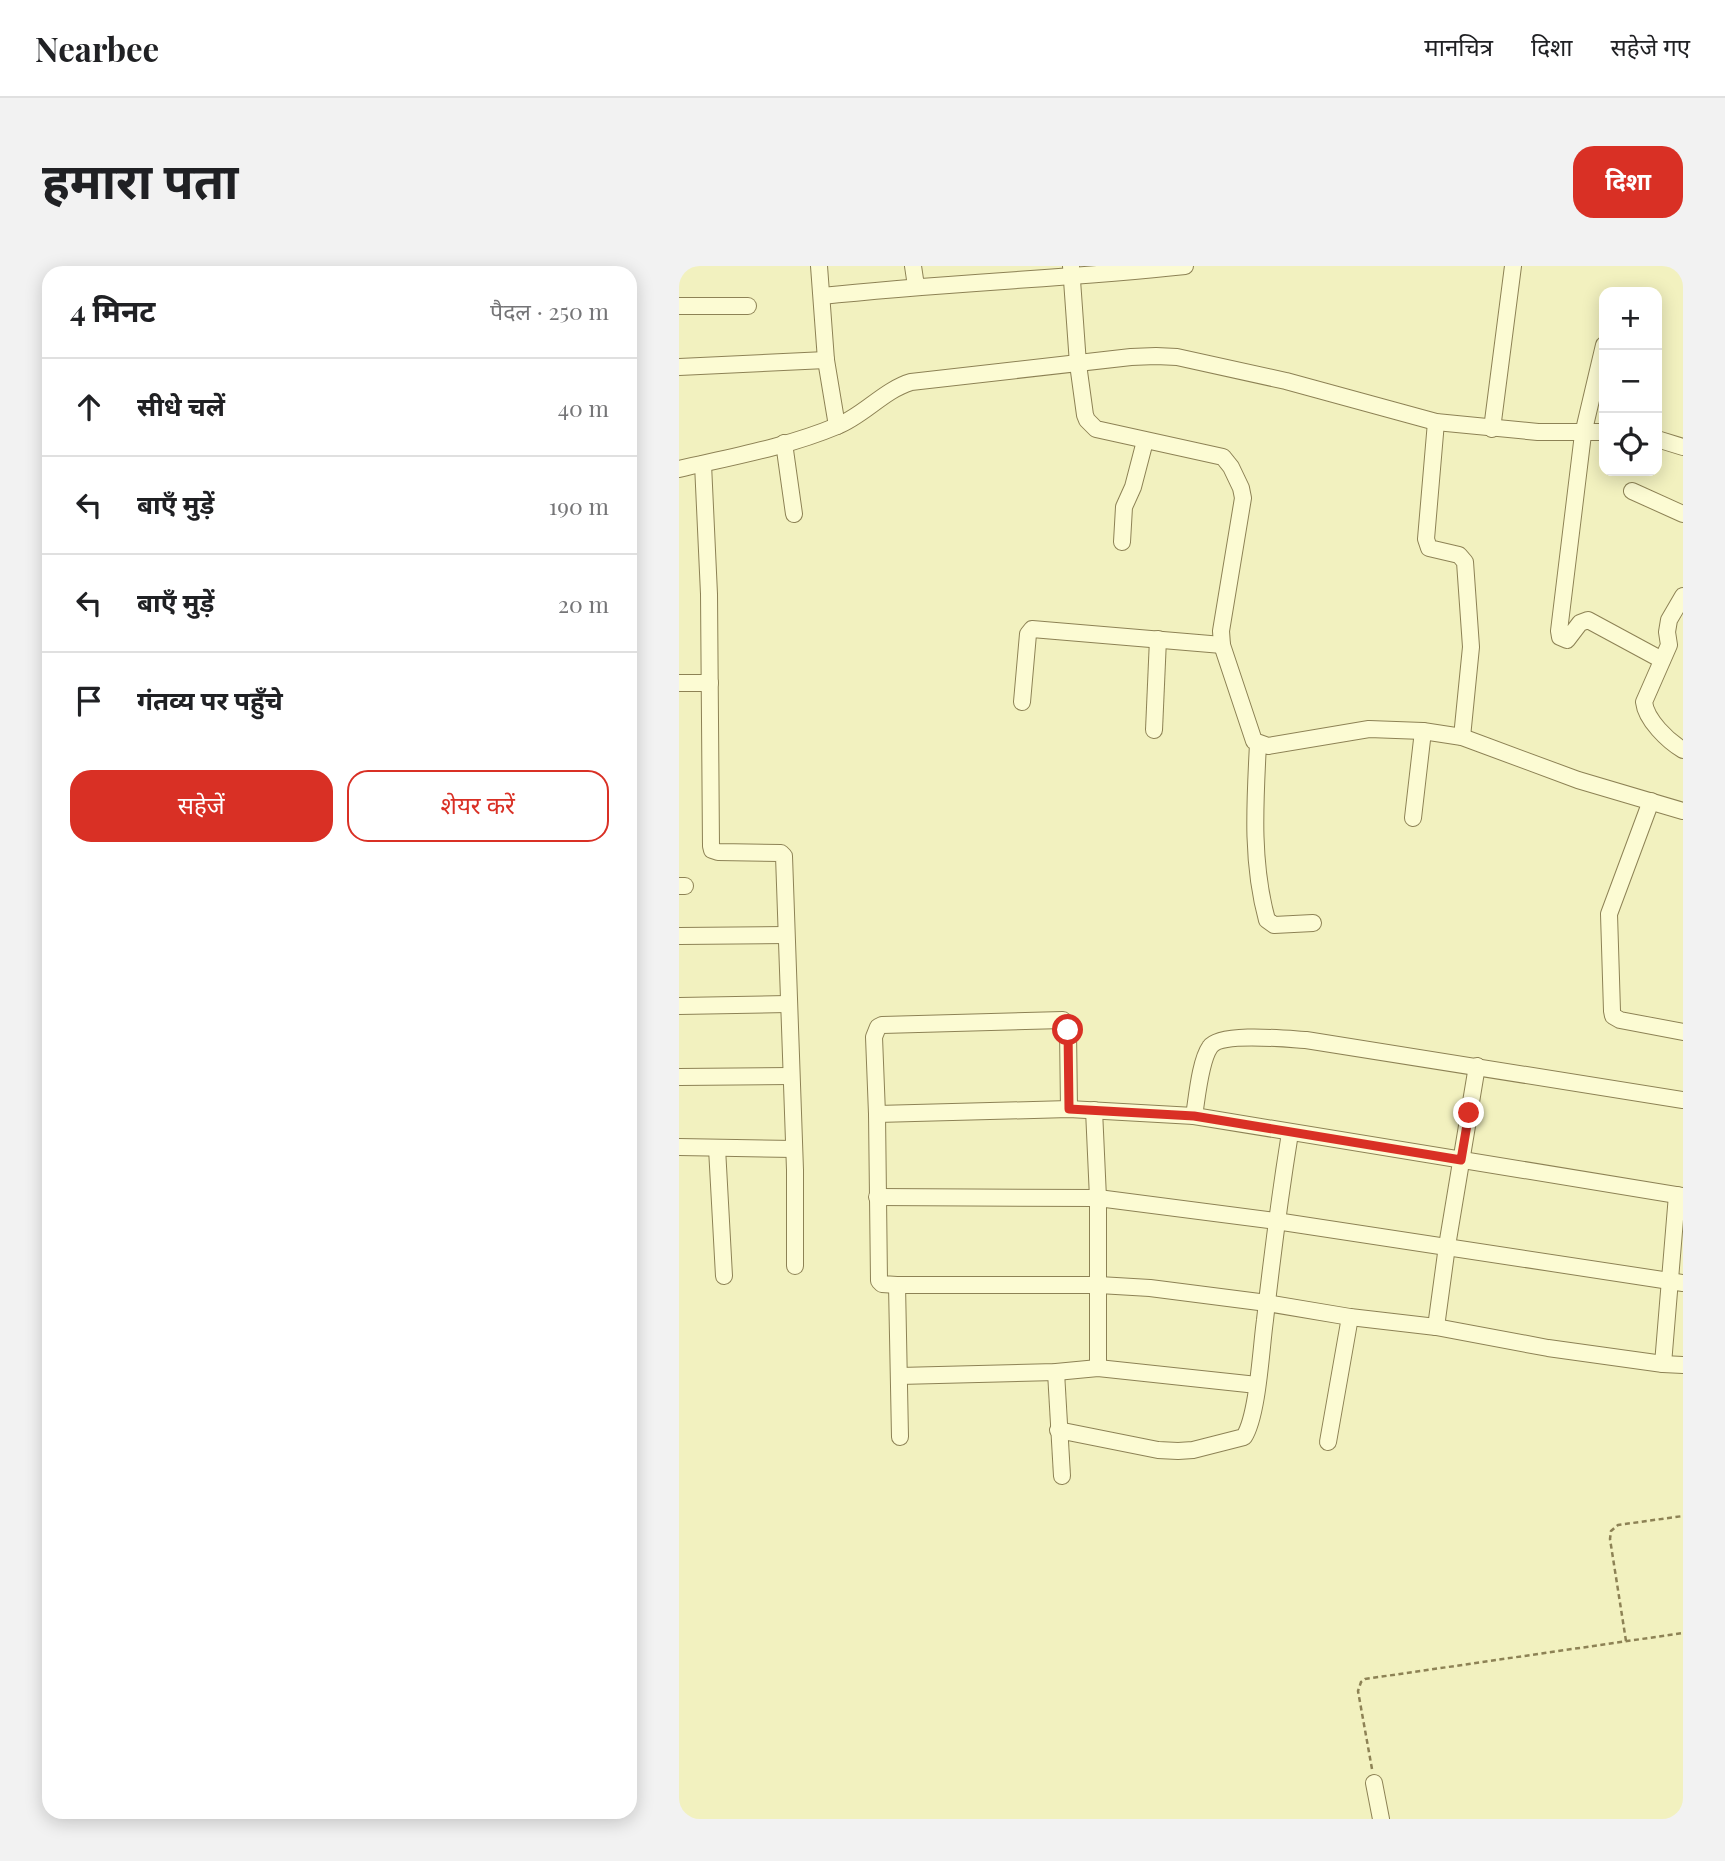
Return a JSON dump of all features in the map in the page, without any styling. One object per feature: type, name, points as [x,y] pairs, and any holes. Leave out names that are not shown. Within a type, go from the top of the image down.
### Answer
[{"type":"street","points":[[819,266],[826,360],[837,426]]},
{"type":"street","points":[[913,266],[916,286]]},
{"type":"street","points":[[822,296],[1072,272],[1185,266]]},
{"type":"street","points":[[1492,429],[1513,266]]},
{"type":"street","points":[[1072,272],[1078,364],[1085,415],[1091,426],[1145,441],[1214,453],[1227,461],[1241,488],[1242,509],[1221,631],[1221,645],[1251,736],[1258,744],[1254,832],[1266,920],[1274,925],[1313,923]]},
{"type":"street","points":[[679,306],[748,306]]},
{"type":"street","points":[[1603,350],[1583,433],[1559,631],[1563,639],[1570,638],[1580,623],[1588,620],[1662,660]]},
{"type":"street","points":[[679,469],[784,443],[837,426],[858,416],[894,390],[911,382],[1131,356],[1177,358],[1286,382],[1436,422],[1492,429],[1599,432]]},
{"type":"street","points":[[679,367],[826,360]]},
{"type":"street","points":[[1436,422],[1426,539],[1429,548],[1459,555],[1465,562],[1471,647],[1462,737]]},
{"type":"street","points":[[1122,542],[1124,506],[1133,487],[1145,441]]},
{"type":"street","points":[[1662,441],[1683,447]]},
{"type":"street","points":[[784,443],[794,514]]},
{"type":"street","points":[[703,464],[709,594],[712,850],[783,855],[794,1149],[795,1266]]},
{"type":"street","points":[[1632,491],[1683,514]]},
{"type":"street","points":[[1683,596],[1669,620],[1669,645],[1644,697],[1644,706],[1650,718],[1683,750]]},
{"type":"street","points":[[1022,702],[1028,634],[1032,629],[1221,645]]},
{"type":"street","points":[[1154,730],[1158,639]]},
{"type":"street","points":[[679,683],[710,683]]},
{"type":"street","points":[[1258,744],[1280,744],[1369,729],[1423,731],[1462,737],[1578,780],[1683,811]]},
{"type":"street","points":[[1413,818],[1423,731]]},
{"type":"street","points":[[1651,801],[1609,914],[1612,1011],[1613,1016],[1620,1020],[1683,1032]]},
{"type":"street","points":[[679,936],[786,935]]},
{"type":"street","points":[[679,1006],[787,1004]]},
{"type":"street","points":[[1069,1109],[1068,1030],[1067,1024],[1058,1019],[878,1027],[874,1037],[877,1278],[881,1284],[1099,1285],[1150,1288],[1436,1327],[1548,1348],[1683,1365]]},
{"type":"street","points":[[1194,1116],[1205,1056],[1214,1043],[1224,1039],[1286,1038],[1683,1100]]},
{"type":"street","points":[[1436,1327],[1477,1066]]},
{"type":"street","points":[[679,1077],[791,1076]]},
{"type":"street","points":[[877,1114],[1069,1109],[1194,1116],[1680,1196],[1676,1282],[1663,1364]]},
{"type":"street","points":[[1094,1110],[1098,1198],[1098,1368]]},
{"type":"street","points":[[1058,1430],[1159,1450],[1186,1451],[1239,1440],[1247,1433],[1257,1385],[1276,1221],[1290,1132]]},
{"type":"street","points":[[679,1147],[794,1149]]},
{"type":"street","points":[[717,1147],[724,1276]]},
{"type":"street","points":[[877,1197],[1098,1198],[1276,1221],[1676,1282]]},
{"type":"street","points":[[897,1285],[900,1437]]},
{"type":"street","points":[[1328,1442],[1350,1317]]},
{"type":"street","points":[[899,1376],[1056,1372],[1098,1368],[1257,1385]]},
{"type":"street","points":[[1056,1372],[1062,1476]]},
{"type":"street","points":[[1374,1783],[1381,1819]]},
{"type":"path","points":[[1626,1641],[1611,1531],[1618,1525],[1683,1516]]},
{"type":"path","points":[[1374,1783],[1358,1691],[1365,1679],[1683,1633]]},
{"type":"route","points":[[1068,1030],[1069,1109],[1194,1116],[1461,1160],[1469,1113]]}]
